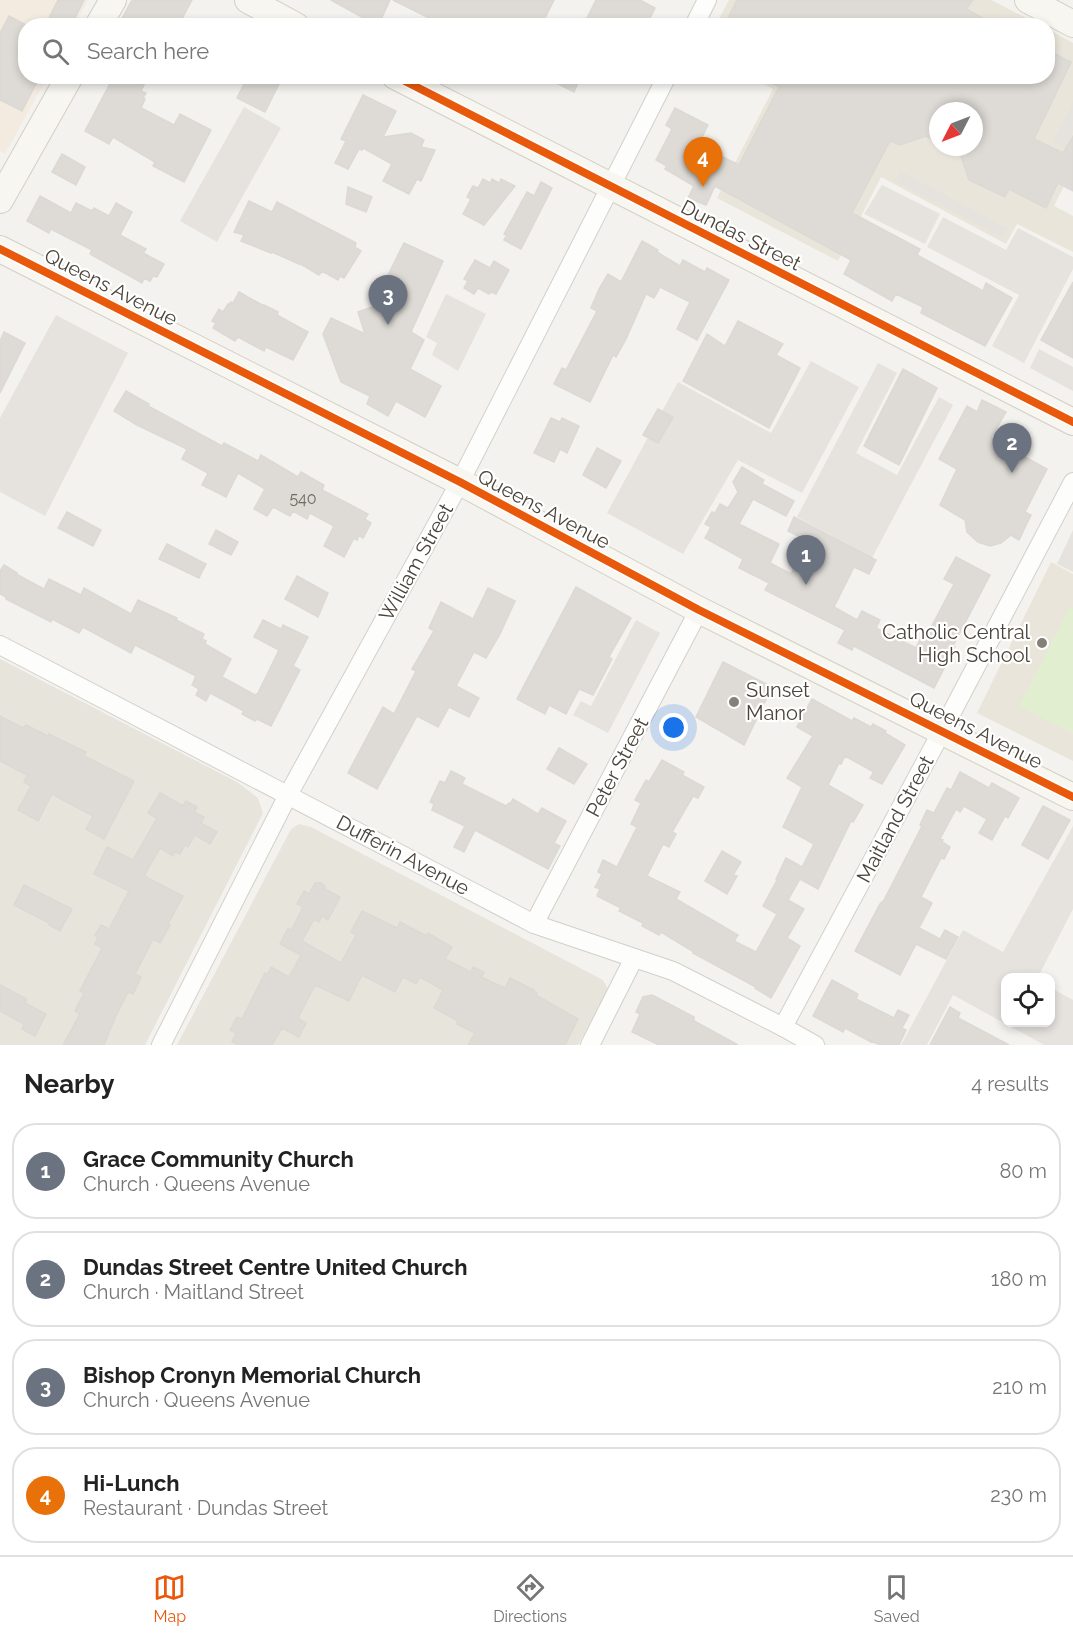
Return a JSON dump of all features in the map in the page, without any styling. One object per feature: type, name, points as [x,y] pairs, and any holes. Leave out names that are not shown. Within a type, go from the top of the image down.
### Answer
[{"type":"main road","points":[[103,18],[113,0]]},
{"type":"main road","points":[[248,0],[281,18]]},
{"type":"main road","points":[[1028,0],[1073,24]]},
{"type":"main road","points":[[0,200],[65,84]]},
{"type":"main road","name":"Dundas Street","points":[[411,84],[1073,422]]},
{"type":"main road","name":"Queens Avenue","points":[[0,249],[460,482],[699,610],[1073,796]]},
{"type":"street","points":[[698,18],[708,0]]},
{"type":"street","name":"William Street","points":[[161,1045],[288,795],[460,482],[663,84]]},
{"type":"street","name":"Maitland Street","points":[[783,1027],[1073,482]]},
{"type":"street","name":"Peter Street","points":[[534,924],[699,610]]},
{"type":"street","name":"Dufferin Avenue","points":[[0,645],[534,924],[673,971],[815,1045]]},
{"type":"street","points":[[590,1045],[634,958]]},
{"type":"shaded area","points":[[0,0],[88,0],[78,18],[18,18],[18,84],[43,84],[5,154],[0,151]]},
{"type":"shaded area","points":[[729,0],[991,0],[1026,18],[719,18]]},
{"type":"shaded area","points":[[1055,33],[1073,43],[1073,134],[1065,150],[1073,168],[1054,206],[1073,216],[1073,252],[1017,224],[1006,244],[881,177],[838,261],[717,198],[773,89],[764,84],[1055,84]]},
{"type":"shaded area","points":[[1073,101],[1073,131],[1065,148],[1053,142]]},
{"type":"shaded area","points":[[244,107],[281,128],[217,242],[180,221]]},
{"type":"shaded area","points":[[900,171],[1008,228],[1003,238],[895,181]]},
{"type":"shaded area","points":[[882,185],[940,214],[925,244],[864,214]]},
{"type":"shaded area","points":[[943,217],[1006,250],[1018,228],[1073,257],[1073,269],[1024,363],[992,346],[1019,295],[927,247]]},
{"type":"shaded area","points":[[446,294],[486,314],[458,371],[432,355],[437,343],[426,337]]},
{"type":"shaded area","points":[[56,315],[128,353],[45,516],[0,492],[0,418]]},
{"type":"shaded area","points":[[1039,349],[1073,367],[1073,391],[1030,368]]},
{"type":"shaded area","points":[[811,361],[859,387],[802,493],[738,460],[683,554],[607,513],[678,382],[771,433]]},
{"type":"shaded area","points":[[878,363],[897,373],[856,453],[897,475],[939,397],[953,405],[872,558],[797,517]]},
{"type":"shaded area","points":[[1073,530],[1073,572],[1057,564]]},
{"type":"shaded area","name":"Catholic Central High School","points":[[1051,562],[1073,574],[1073,761],[977,713]]},
{"type":"shaded area","points":[[636,620],[660,633],[608,733],[573,715],[581,701],[591,706]]},
{"type":"shaded area","points":[[0,659],[237,782],[258,798],[263,813],[145,1045],[0,1045]]},
{"type":"shaded area","points":[[299,824],[311,827],[603,980],[608,989],[578,1045],[177,1045],[291,829]]},
{"type":"shaded area","points":[[1073,826],[1073,909],[1040,973],[1001,973],[1001,1021],[953,995],[927,1045],[901,1045],[963,930],[1003,952]]},
{"type":"shaded area","points":[[1055,990],[1073,1000],[1073,1045],[1044,1045],[1011,1027],[1055,1027]]},
{"type":"green space","points":[[1070,607],[1073,609],[1073,734],[1019,706]]},
{"type":"building","points":[[58,0],[84,0],[75,18],[49,18]]},
{"type":"building","points":[[132,0],[192,0],[182,18],[122,18]]},
{"type":"building","points":[[331,0],[390,0],[382,18],[364,18]]},
{"type":"building","points":[[393,0],[554,0],[545,18],[429,18]]},
{"type":"building","points":[[596,0],[640,0],[655,8],[650,18],[587,18]]},
{"type":"building","points":[[737,0],[973,0],[966,9],[983,18],[728,18]]},
{"type":"building","points":[[9,16],[18,21],[18,84],[36,84],[22,111],[0,100],[0,33]]},
{"type":"building","points":[[1055,54],[1071,62],[1034,139],[1063,153],[1073,136],[1073,191],[1058,183],[1046,208],[1009,189],[1005,197],[969,180],[961,156],[983,156],[983,102],[929,102],[929,138],[926,136],[900,145],[890,141],[852,213],[920,249],[917,255],[983,291],[986,283],[1012,298],[985,346],[921,313],[923,307],[896,294],[892,301],[844,274],[851,260],[715,186],[706,205],[688,198],[694,186],[665,169],[667,166],[656,160],[672,129],[666,125],[675,108],[708,125],[698,145],[739,165],[779,87],[774,84],[1055,84]]},
{"type":"building","points":[[110,84],[144,84],[141,91],[146,93],[141,108],[174,125],[180,114],[211,130],[184,182],[153,166],[155,162],[113,137],[109,144],[85,131]]},
{"type":"building","points":[[244,84],[279,84],[265,112],[237,98]]},
{"type":"building","points":[[558,84],[578,84],[574,92]]},
{"type":"building","points":[[363,95],[396,111],[383,137],[411,133],[424,140],[421,147],[435,150],[421,181],[417,179],[409,194],[383,181],[392,164],[363,148],[359,149],[348,169],[335,163],[346,141],[341,139]]},
{"type":"building","points":[[62,154],[85,167],[76,185],[52,172]]},
{"type":"building","points":[[483,179],[490,183],[492,179],[499,183],[501,179],[515,186],[484,225],[463,214],[471,199],[467,197],[473,186],[478,188]]},
{"type":"building","points":[[541,182],[552,188],[521,249],[504,240],[507,235],[504,234],[527,192],[534,196]]},
{"type":"building","points":[[348,187],[372,197],[366,212],[346,204]]},
{"type":"building","points":[[40,196],[71,213],[76,203],[92,211],[94,208],[109,216],[116,203],[132,212],[120,235],[146,249],[143,253],[164,264],[157,277],[153,276],[150,281],[144,278],[142,283],[90,254],[92,250],[51,229],[49,233],[27,221]]},
{"type":"building","points":[[249,201],[272,212],[277,202],[356,243],[355,247],[361,251],[344,278],[340,276],[338,280],[322,271],[319,275],[299,263],[241,241],[244,235],[234,232]]},
{"type":"building","points":[[642,241],[680,266],[683,260],[705,272],[707,268],[729,280],[697,340],[677,329],[690,302],[660,287],[654,298],[646,294],[626,339],[616,357],[613,355],[590,402],[554,384],[562,368],[566,370],[597,311],[591,308],[608,274],[621,282]]},
{"type":"building","points":[[404,243],[443,261],[411,332],[424,340],[410,369],[441,386],[425,417],[396,401],[388,416],[367,404],[370,396],[341,382],[323,334],[331,318],[365,334],[358,312],[372,307]]},
{"type":"building","points":[[475,260],[490,268],[494,261],[509,270],[496,294],[491,292],[489,294],[478,288],[474,294],[464,288],[468,281],[464,279]]},
{"type":"building","points":[[1073,282],[1073,358],[1041,340]]},
{"type":"building","points":[[239,292],[278,312],[277,315],[308,332],[293,360],[266,347],[264,351],[238,337],[235,341],[213,328],[216,323],[212,321],[219,309],[223,312],[228,304],[233,303]]},
{"type":"building","points":[[738,321],[783,344],[776,355],[800,368],[769,428],[683,381],[707,334],[725,346]]},
{"type":"building","points":[[4,332],[25,343],[0,393],[0,341]]},
{"type":"building","points":[[903,369],[937,388],[899,465],[864,446]]},
{"type":"building","points":[[126,391],[149,404],[148,406],[222,446],[224,443],[258,461],[261,455],[298,477],[301,472],[324,485],[322,490],[368,514],[365,519],[371,523],[363,538],[359,535],[357,540],[354,538],[344,557],[324,546],[334,526],[310,513],[307,519],[293,511],[290,516],[273,507],[267,516],[254,509],[265,489],[238,473],[226,497],[202,485],[208,473],[182,459],[187,449],[114,411]]},
{"type":"building","points":[[982,400],[1006,412],[991,438],[1047,469],[1025,512],[1031,515],[1019,540],[1011,535],[1001,543],[990,546],[978,542],[967,532],[965,520],[940,505],[957,469],[939,459],[967,406],[977,412]]},
{"type":"building","points":[[658,409],[673,417],[658,443],[643,435]]},
{"type":"building","points":[[551,418],[560,422],[562,418],[579,426],[567,453],[560,449],[554,462],[534,453]]},
{"type":"building","points":[[597,448],[621,461],[606,488],[583,475]]},
{"type":"building","points":[[742,467],[764,480],[762,484],[794,501],[786,516],[753,499],[739,524],[779,544],[770,563],[791,574],[808,541],[788,531],[794,517],[876,560],[869,574],[854,567],[834,607],[857,620],[862,611],[880,620],[876,628],[916,648],[924,631],[928,633],[954,584],[944,579],[956,557],[990,575],[934,688],[854,646],[852,650],[838,643],[845,630],[765,590],[769,583],[739,568],[743,559],[705,538],[711,527],[705,524],[712,512],[715,513],[720,504],[728,508],[738,492],[733,482]]},
{"type":"building","points":[[67,512],[101,530],[93,546],[58,528]]},
{"type":"building","points":[[216,530],[238,542],[231,555],[209,544]]},
{"type":"building","points":[[167,544],[206,564],[199,578],[159,559]]},
{"type":"building","points":[[4,565],[44,589],[49,579],[81,595],[84,588],[131,614],[138,600],[177,618],[176,620],[204,634],[202,639],[206,641],[205,644],[231,659],[222,677],[255,695],[279,650],[254,637],[263,620],[281,629],[283,625],[308,637],[293,666],[300,670],[271,726],[257,719],[255,721],[242,714],[244,711],[210,693],[206,701],[196,695],[199,689],[192,685],[196,676],[135,645],[131,653],[83,627],[79,633],[52,619],[51,622],[6,599],[0,594],[0,571]]},
{"type":"building","points":[[297,576],[328,593],[318,617],[285,599]]},
{"type":"building","points":[[576,587],[631,618],[609,657],[612,659],[593,695],[579,689],[566,714],[549,705],[545,714],[517,699]]},
{"type":"building","points":[[488,588],[515,601],[486,658],[474,652],[456,686],[479,698],[469,717],[449,707],[438,727],[417,716],[377,789],[348,773],[383,707],[394,714],[416,671],[412,669],[434,631],[429,628],[441,602],[473,619]]},
{"type":"building","name":"Sunset Manor","points":[[723,662],[772,687],[744,745],[696,717]]},
{"type":"building","points":[[812,699],[852,721],[854,718],[871,727],[873,724],[905,745],[882,784],[870,778],[874,772],[845,756],[841,764],[839,763],[828,785],[863,805],[853,822],[851,821],[818,889],[800,879],[788,900],[804,909],[787,938],[800,946],[771,998],[661,932],[659,935],[642,926],[643,923],[619,911],[621,908],[597,896],[600,889],[595,887],[602,874],[598,872],[603,860],[617,867],[637,827],[631,824],[641,803],[635,800],[646,780],[649,782],[662,760],[684,772],[682,775],[704,787],[698,798],[693,796],[672,832],[676,834],[669,847],[663,844],[647,876],[680,892],[676,899],[738,935],[734,941],[756,952],[777,914],[763,906],[786,858],[802,867],[814,844],[783,827],[802,787],[787,778],[813,736],[797,727]]},
{"type":"building","points":[[0,716],[23,728],[26,725],[48,736],[49,734],[86,752],[84,756],[134,781],[104,839],[86,829],[93,816],[52,794],[38,821],[18,810],[31,786],[24,782],[27,775],[0,761]]},
{"type":"building","points":[[559,748],[587,764],[574,784],[547,769]]},
{"type":"building","points":[[451,771],[465,778],[462,784],[506,806],[513,799],[538,814],[542,808],[566,821],[554,843],[560,846],[548,869],[475,830],[464,852],[454,847],[465,826],[432,810],[434,804],[430,802],[440,781],[445,783]]},
{"type":"building","points":[[960,772],[989,788],[992,783],[1019,798],[1008,818],[1005,816],[992,840],[979,833],[987,819],[964,806],[960,812],[956,809],[940,839],[950,847],[944,859],[941,858],[921,897],[932,903],[919,928],[940,939],[945,930],[958,937],[946,959],[916,944],[900,975],[855,951],[922,826],[920,825],[927,810],[934,813],[947,788],[951,790]]},
{"type":"building","points":[[160,793],[183,806],[186,801],[197,807],[194,812],[204,817],[201,823],[217,832],[210,844],[195,835],[188,847],[185,845],[180,854],[175,852],[173,856],[160,848],[144,876],[183,896],[168,924],[170,925],[160,943],[153,939],[135,974],[141,977],[133,994],[128,992],[104,1045],[63,1045],[80,1014],[75,1011],[84,993],[80,991],[102,948],[95,944],[98,937],[95,935],[101,925],[109,929],[129,891],[94,874],[107,847],[133,860],[157,818],[148,813]]},
{"type":"building","points":[[1043,806],[1070,820],[1048,859],[1022,845]]},
{"type":"building","points":[[722,851],[741,862],[733,875],[737,876],[727,894],[705,881]]},
{"type":"building","points":[[315,883],[321,883],[325,889],[340,897],[328,920],[322,916],[319,922],[314,919],[302,941],[341,963],[356,935],[351,932],[362,911],[397,928],[400,922],[427,936],[428,933],[452,947],[445,959],[471,972],[473,967],[484,972],[481,977],[505,988],[510,978],[534,990],[536,995],[578,1019],[565,1045],[468,1045],[475,1033],[434,1008],[443,990],[420,977],[416,984],[403,977],[395,992],[362,975],[349,1001],[315,985],[298,1018],[306,1023],[299,1037],[282,1028],[272,1045],[238,1045],[232,1042],[236,1033],[230,1030],[237,1017],[242,1019],[265,973],[267,975],[271,967],[289,977],[301,955],[280,944],[288,928],[291,931],[303,907],[297,904],[304,891],[309,894]]},
{"type":"building","points":[[24,885],[72,909],[60,931],[14,905]]},
{"type":"building","points":[[832,980],[858,994],[856,999],[894,1018],[898,1010],[909,1015],[902,1028],[906,1030],[899,1045],[880,1045],[871,1042],[845,1028],[843,1032],[813,1016]]},
{"type":"building","points":[[0,985],[27,999],[25,1003],[46,1014],[35,1036],[22,1029],[24,1024],[0,1011]]},
{"type":"building","points":[[652,995],[694,1017],[694,1021],[738,1045],[659,1045],[632,1032],[640,1014],[636,1012],[643,997]]},
{"type":"building","points":[[950,1007],[960,1013],[958,1018],[1009,1045],[930,1045]]},
{"type":"cycle path","points":[[411,84],[1073,422]]},
{"type":"cycle path","points":[[0,249],[460,482],[699,610],[1073,797]]},
{"type":"place","name":"Hi-Lunch","points":[[703,187]]},
{"type":"place","name":"Bishop Cronyn Memorial Church","points":[[388,325]]},
{"type":"place","name":"Dundas Street Centre United Church","points":[[1012,473]]},
{"type":"place","name":"Grace Community Church","points":[[806,585]]},
{"type":"place","name":"Catholic Central High School","points":[[1042,643]]},
{"type":"place","name":"Sunset Manor","points":[[734,702]]}]
